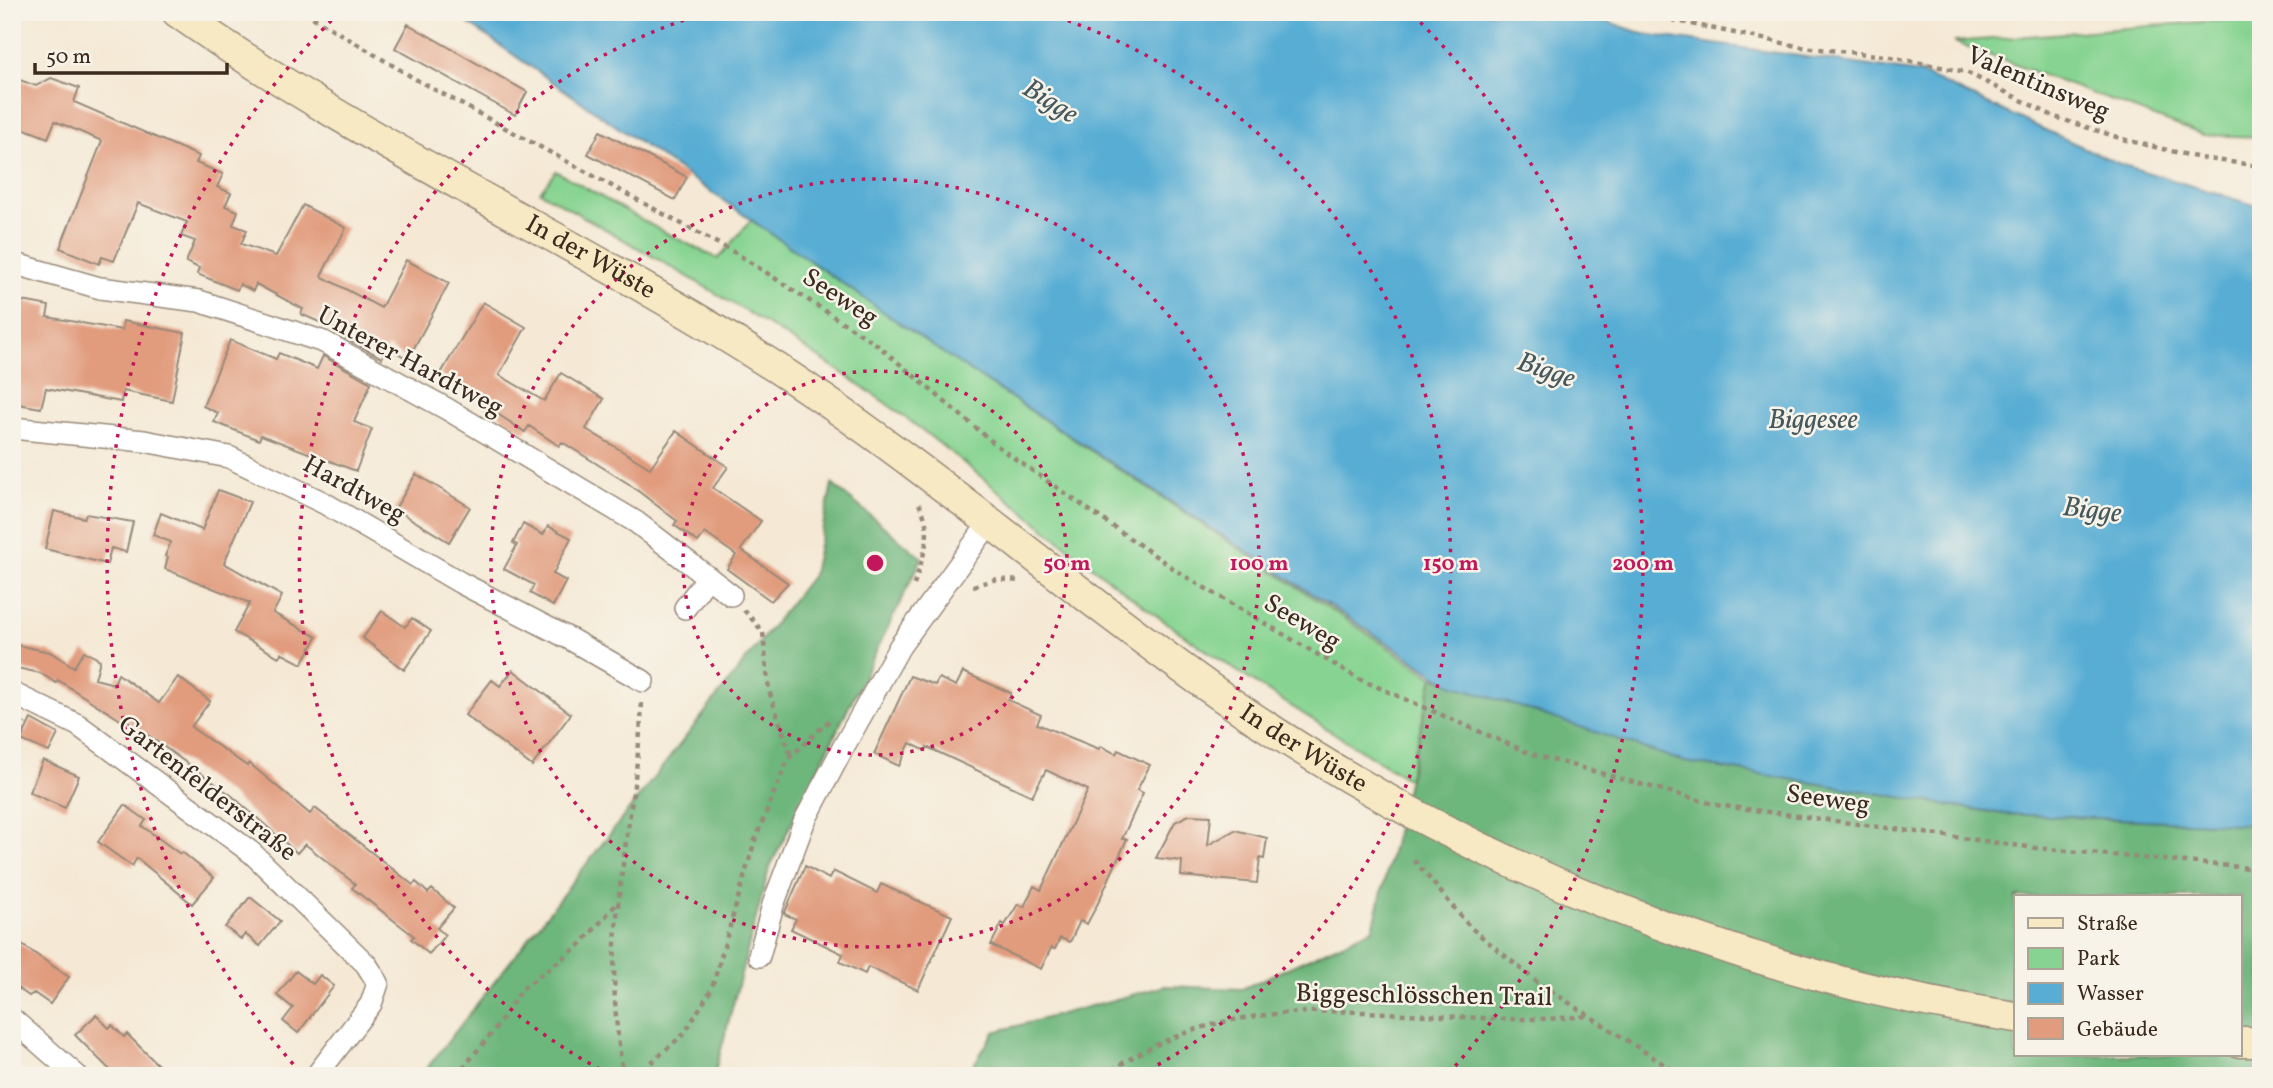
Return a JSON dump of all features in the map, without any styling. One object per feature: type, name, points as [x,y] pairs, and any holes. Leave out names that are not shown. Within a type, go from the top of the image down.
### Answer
[{"type":"main road","name":"In der Wüste","points":[[169,19],[689,314],[790,377],[990,522],[1227,700],[1434,826],[1541,876],[1649,920],[1821,975],[1964,1009],[2014,1017]]},
{"type":"main road","points":[[2242,1042],[2261,1042]]},
{"type":"street","name":"Unterer Hardtweg","points":[[12,262],[100,288],[199,301],[324,342],[447,410],[636,522],[731,595]]},
{"type":"street","name":"Hardtweg","points":[[12,428],[144,440],[229,457],[324,503],[461,583],[570,639],[643,681]]},
{"type":"street","points":[[759,956],[773,905],[804,822],[880,681],[930,603],[990,522]]},
{"type":"street","points":[[685,608],[708,577]]},
{"type":"street","name":"Gartenfelderstraße","points":[[12,693],[78,725],[252,853],[366,964],[378,983],[370,1004],[316,1076]]},
{"type":"street","points":[[12,1019],[77,1076]]},
{"type":"path","points":[[141,12],[169,19]]},
{"type":"path","name":"Seeweg","points":[[304,12],[417,80],[739,255],[876,344],[1001,449],[1183,575],[1359,679],[1531,754],[1717,804],[2036,848],[2261,869]]},
{"type":"path","name":"Valentinsweg","points":[[1633,12],[1802,47],[1912,60],[1966,72],[2055,117],[2114,136],[2200,158],[2261,166]]},
{"type":"path","points":[[916,499],[928,522],[928,537],[913,589],[930,603],[997,579],[1023,581]]},
{"type":"path","points":[[731,595],[762,632],[769,691],[790,756]]},
{"type":"path","points":[[623,1076],[614,999],[619,901],[640,753],[643,681]]},
{"type":"path","points":[[12,751],[33,703]]},
{"type":"path","points":[[636,1076],[684,1034],[712,988],[755,840],[790,756],[835,716]]},
{"type":"path","points":[[1414,860],[1470,927],[1537,982],[1682,1076]]},
{"type":"path","points":[[456,1076],[493,1032],[522,989],[580,945],[619,901]]},
{"type":"path","name":"Biggeschlösschen Trail","points":[[1104,1076],[1124,1061],[1177,1036],[1234,1020],[1285,1012],[1393,1011],[1509,1021],[1588,1016]]},
{"type":"green space","points":[[2261,17],[2261,137],[2203,135],[1954,42]]},
{"type":"green space","points":[[556,171],[662,231],[718,259],[751,220],[934,347],[1433,677],[1408,779],[1267,690],[1163,620],[934,439],[867,390],[706,287],[540,192]]},
{"type":"green space","points":[[832,484],[922,558],[769,869],[714,1076],[421,1076],[813,574]]},
{"type":"green space","points":[[1433,677],[1685,762],[2004,814],[2261,825],[2261,1076],[967,1076],[994,1032],[1165,986],[1242,989],[1373,929]]},
{"type":"water","name":"Biggesee","points":[[452,12],[1580,12],[1644,34],[1920,73],[2120,164],[2261,207],[2261,825],[2004,814],[1685,762],[1448,683],[934,347]]},
{"type":"building","points":[[408,24],[527,92],[515,115],[395,48]]},
{"type":"building","points":[[51,78],[79,88],[74,102],[199,156],[196,163],[223,174],[217,187],[231,193],[225,206],[238,211],[233,225],[247,230],[241,244],[276,256],[303,205],[346,228],[321,276],[381,308],[406,260],[449,283],[408,359],[387,347],[382,358],[333,332],[335,329],[301,314],[303,309],[256,284],[253,291],[240,284],[237,290],[197,274],[199,268],[186,262],[195,241],[181,236],[187,222],[138,203],[114,261],[102,257],[99,264],[60,248],[102,141],[55,121],[48,138],[12,124],[12,99],[20,80],[36,86]]},
{"type":"building","points":[[600,131],[687,177],[675,200],[588,154]]},
{"type":"building","points":[[12,299],[49,306],[47,317],[122,330],[123,321],[185,333],[172,401],[123,391],[121,402],[46,388],[41,408],[12,403]]},
{"type":"building","points":[[483,302],[526,327],[499,375],[544,401],[561,373],[604,399],[586,429],[650,468],[676,431],[728,467],[713,488],[761,521],[741,550],[788,583],[771,601],[727,569],[736,555],[705,533],[698,542],[674,525],[677,521],[629,484],[562,442],[559,446],[529,426],[525,432],[478,401],[480,398],[440,375]]},
{"type":"building","points":[[230,340],[276,359],[279,353],[317,369],[323,356],[371,383],[354,422],[372,429],[356,471],[261,435],[259,440],[214,422],[218,413],[203,406]]},
{"type":"building","points":[[416,474],[470,507],[449,542],[395,509]]},
{"type":"building","points":[[218,490],[250,502],[224,563],[282,596],[273,613],[317,637],[302,664],[281,653],[279,657],[234,632],[250,603],[165,569],[168,557],[165,556],[171,542],[153,535],[161,513],[202,530]]},
{"type":"building","points":[[54,511],[84,518],[86,514],[133,522],[126,552],[111,548],[107,564],[45,549]]},
{"type":"building","points":[[523,524],[543,535],[548,526],[571,538],[553,574],[566,581],[553,606],[530,593],[534,585],[504,569],[517,545],[513,543]]},
{"type":"building","points":[[382,611],[405,627],[412,618],[431,631],[404,670],[363,638]]},
{"type":"building","points":[[12,644],[50,652],[74,667],[84,651],[100,660],[95,679],[114,684],[118,674],[159,703],[178,677],[210,701],[191,727],[247,766],[249,763],[310,814],[315,808],[413,885],[416,882],[428,893],[432,889],[454,908],[437,928],[445,935],[429,954],[411,939],[414,936],[352,888],[355,884],[305,844],[297,853],[231,795],[124,718],[122,721],[58,680],[56,683],[40,673],[12,667]]},
{"type":"building","points":[[513,670],[571,714],[532,766],[465,715],[492,680],[500,686]]},
{"type":"building","points":[[963,672],[1011,693],[1008,700],[1041,715],[1037,724],[1099,749],[1101,746],[1116,754],[1118,750],[1150,765],[1137,790],[1143,793],[1122,839],[1127,839],[1087,924],[1080,921],[1070,942],[1060,938],[1055,949],[1051,948],[1041,969],[991,945],[1002,923],[1005,925],[1018,904],[1024,907],[1034,886],[1041,890],[1088,790],[1046,770],[1032,796],[927,747],[926,751],[910,743],[899,766],[874,754],[910,676],[935,685],[939,678],[956,686]]},
{"type":"building","points":[[31,719],[58,734],[49,752],[21,740]]},
{"type":"building","points":[[43,760],[79,776],[65,808],[29,792]]},
{"type":"building","points":[[125,805],[146,820],[142,826],[180,854],[182,852],[214,878],[192,904],[137,858],[132,866],[98,842]]},
{"type":"building","points":[[1189,815],[1211,816],[1208,845],[1235,830],[1267,838],[1264,859],[1260,858],[1257,883],[1181,876],[1182,861],[1156,858],[1175,822]]},
{"type":"building","points":[[805,866],[829,879],[833,871],[877,893],[881,884],[952,916],[918,990],[868,967],[865,974],[840,962],[843,954],[791,929],[796,919],[784,914]]},
{"type":"building","points":[[250,897],[280,921],[260,946],[245,934],[241,939],[225,927]]},
{"type":"building","points":[[12,938],[69,977],[50,1004],[34,993],[29,996],[12,984]]},
{"type":"building","points":[[296,971],[313,984],[320,975],[334,986],[298,1033],[283,1021],[293,1008],[277,995]]},
{"type":"building","points":[[96,1015],[109,1028],[112,1025],[124,1037],[127,1034],[169,1076],[116,1076],[75,1035]]},
{"type":"water label","name":"Bigge","points":[[1050,102]]},
{"type":"water label","name":"Bigge","points":[[1546,371]]},
{"type":"water label","name":"Bigge","points":[[2092,511]]}]
